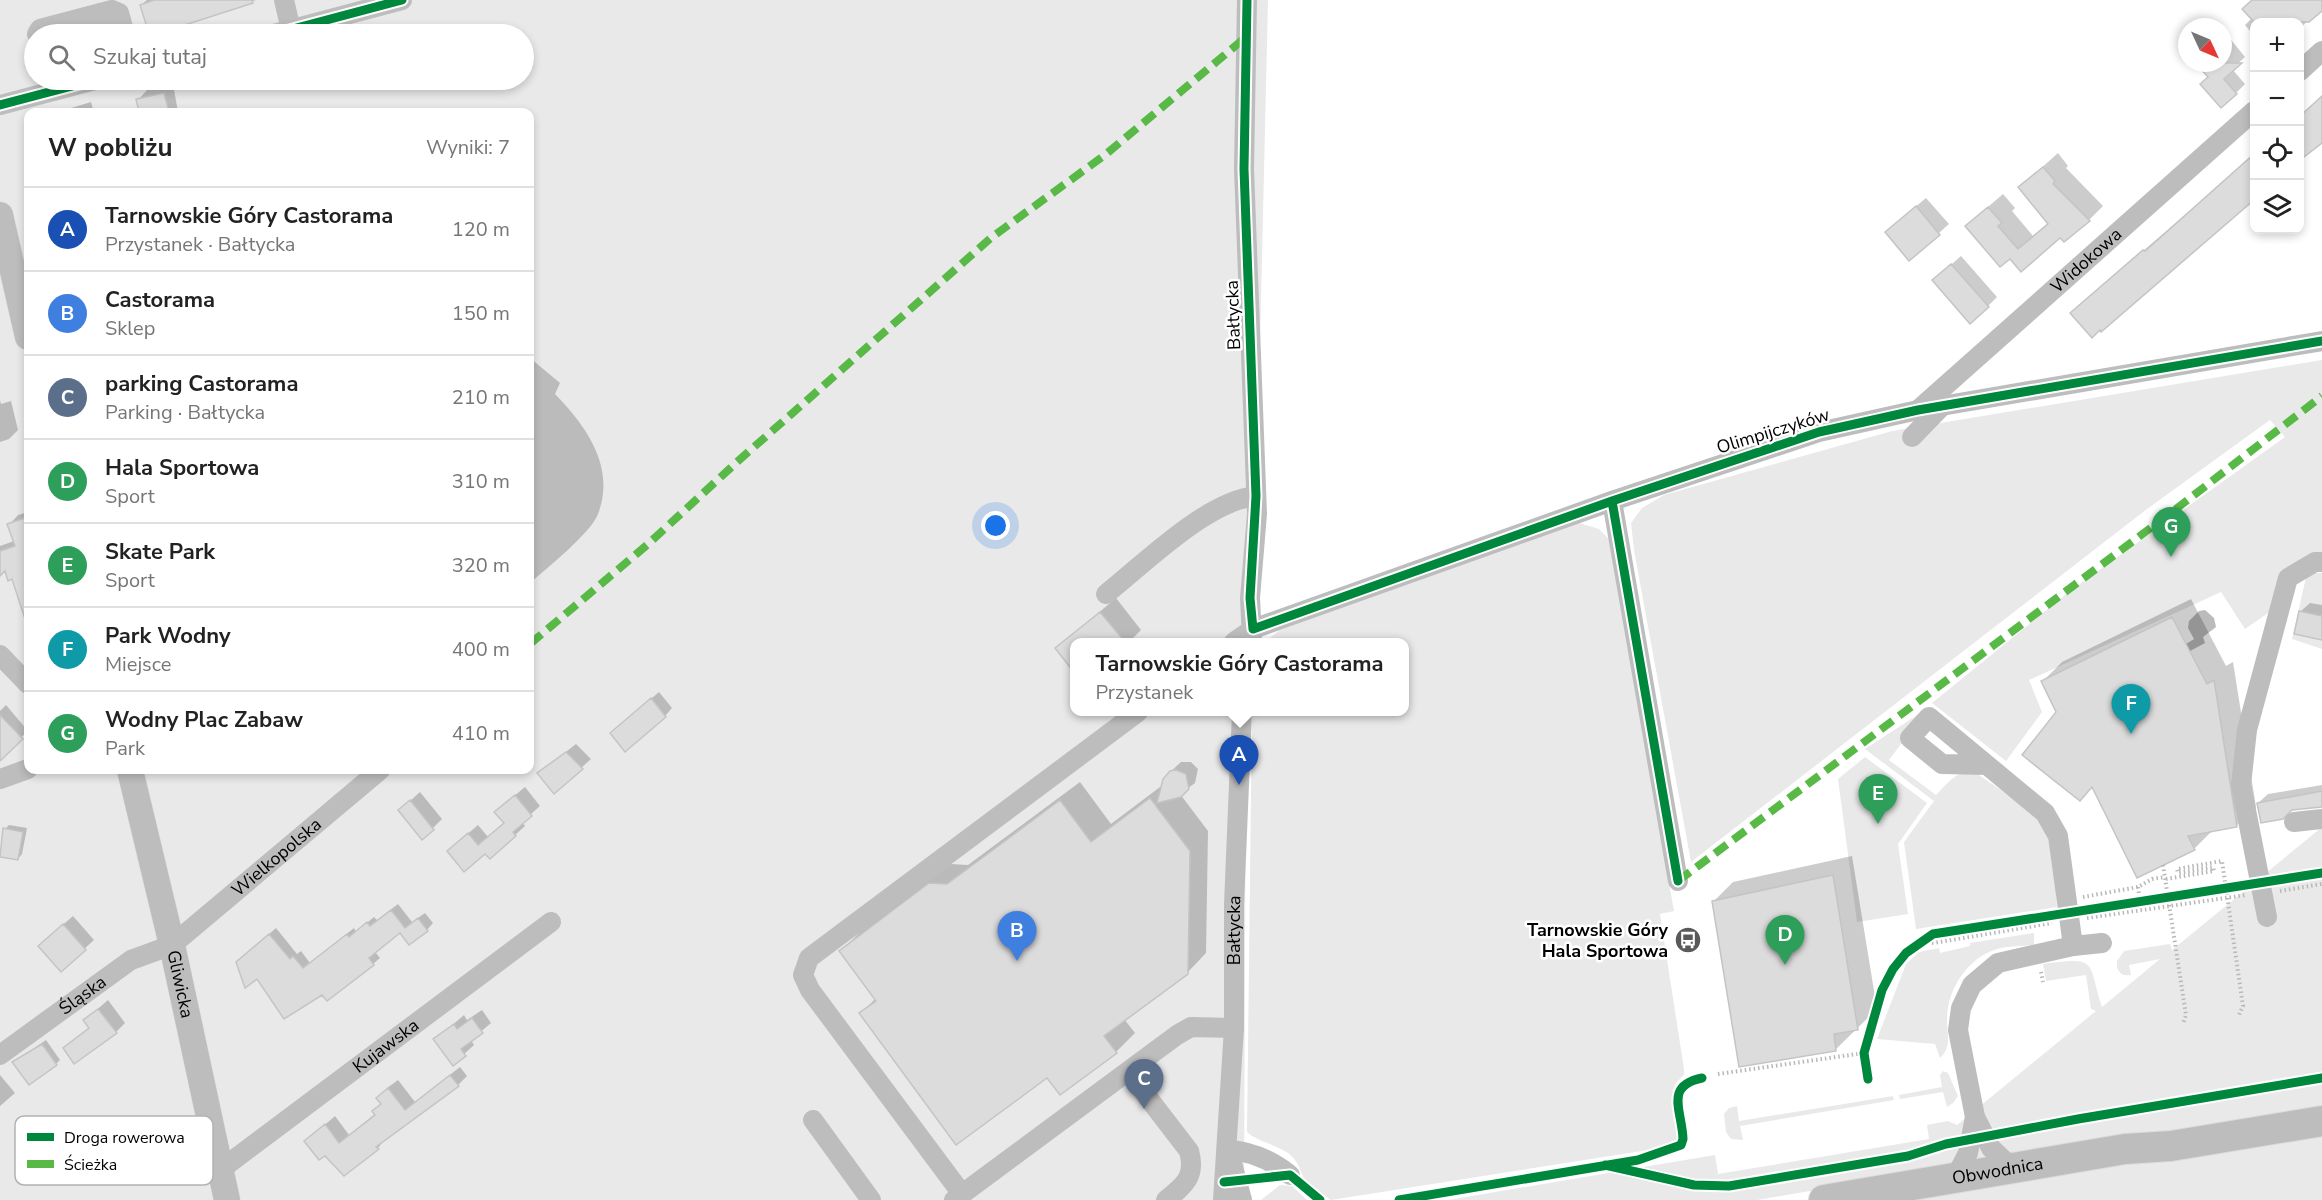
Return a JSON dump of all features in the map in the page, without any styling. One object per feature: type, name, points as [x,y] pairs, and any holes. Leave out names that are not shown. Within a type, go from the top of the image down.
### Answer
[{"type":"highway","name":"Obwodnica","points":[[1824,1200],[2125,1149],[2170,1146],[2322,1121]]},
{"type":"highway","name":"Obwodnica","points":[[1895,1200],[2146,1156],[2170,1146]]},
{"type":"main road","points":[[0,215],[24,320]]},
{"type":"main road","name":"Gliwicka","points":[[131,774],[210,1116]]},
{"type":"main road","name":"Gliwicka","points":[[213,1129],[227,1200]]},
{"type":"street","points":[[283,24],[284,0]]},
{"type":"street","points":[[309,24],[377,3],[402,0]]},
{"type":"street","name":"Bałtycka","points":[[1247,0],[1244,170],[1256,496],[1250,598],[1252,636]]},
{"type":"street","points":[[92,22],[112,10],[119,13],[122,24]]},
{"type":"street","points":[[2304,67],[2322,51]]},
{"type":"street","points":[[0,105],[57,90]]},
{"type":"street","name":"Widokowa","points":[[1918,410],[2250,115]]},
{"type":"street","name":"Olimpijczyków","points":[[1252,636],[1612,501],[1819,432],[1943,405],[2322,341]]},
{"type":"street","points":[[1912,437],[1943,405]]},
{"type":"street","points":[[1106,594],[1214,509],[1239,498],[1256,496]]},
{"type":"street","points":[[1612,501],[1678,881]]},
{"type":"street","points":[[2266,917],[2241,785],[2247,730],[2288,578],[2315,562],[2322,562]]},
{"type":"street","points":[[0,655],[24,680]]},
{"type":"street","points":[[1130,716],[808,958],[803,975],[810,990],[958,1197],[1191,1027],[1234,1028]]},
{"type":"street","name":"Bałtycka","points":[[1223,1200],[1234,1028],[1234,905],[1242,716]]},
{"type":"street","points":[[1987,765],[2045,813],[2058,836],[2073,946]]},
{"type":"street","points":[[0,779],[24,770]]},
{"type":"street","name":"Wielkopolska","points":[[172,945],[375,774]]},
{"type":"street","points":[[2294,822],[2322,819]]},
{"type":"street","name":"Kujawska","points":[[220,1170],[551,922]]},
{"type":"street","points":[[2013,1168],[1991,1149],[1975,1117],[1958,1030],[1961,1008],[1972,985],[1998,963],[2073,946],[2102,943]]},
{"type":"street","name":"Śląska","points":[[0,1055],[131,960],[172,945]]},
{"type":"street","points":[[1129,1073],[1189,1151],[1192,1164],[1188,1182],[1166,1200]]},
{"type":"street","points":[[1955,1178],[1968,1153],[1975,1117]]},
{"type":"street","points":[[813,1120],[872,1200]]},
{"type":"street","points":[[1228,1150],[1246,1151],[1256,1155],[1279,1166],[1290,1175]]},
{"type":"street","name":"Bałtycka","points":[[1228,1150],[1242,1200]]},
{"type":"path","points":[[2070,913],[2138,887],[2152,879],[2214,871],[2213,867],[2178,873],[2177,868],[2222,861],[2243,1006],[2239,1015]]},
{"type":"path","points":[[2163,865],[2186,1016],[2183,1024]]},
{"type":"path","points":[[2302,876],[2322,873]]},
{"type":"path","points":[[1923,942],[1933,934],[2070,913],[2141,906],[2262,888],[2322,884]]},
{"type":"path","points":[[2138,887],[2141,906]]},
{"type":"path","points":[[1923,942],[1934,943],[2070,913],[2141,906]]},
{"type":"path","points":[[1718,1074],[1864,1053]]},
{"type":"shaded area","points":[[0,0],[1268,0],[1257,471],[1248,638],[1070,638],[1070,716],[1246,716],[1244,1200],[0,1200]]},
{"type":"shaded area","points":[[2322,360],[2322,553],[2271,611],[2245,629],[2221,592],[2029,680],[2042,712],[2006,761],[1932,703],[2070,591],[2285,437],[2270,420],[2147,509],[1691,862],[1634,550],[1631,523],[1642,508],[1664,495],[1892,431]]},
{"type":"shaded area","points":[[534,361],[560,383],[555,394],[577,420],[595,448],[603,480],[603,497],[594,522],[534,579]]},
{"type":"shaded area","points":[[1576,522],[1599,529],[1609,539],[1674,911],[1660,914],[1684,1069],[1684,1075],[1673,1090],[1677,1134],[1677,1143],[1674,1146],[1331,1200],[1308,1184],[1296,1161],[1288,1153],[1247,1132],[1252,716],[1409,716],[1409,638],[1270,638],[1280,630]]},
{"type":"shaded area","points":[[2307,573],[2322,573],[2322,649],[2292,639]]},
{"type":"shaded area","points":[[2205,610],[2214,618],[2216,627],[2203,637],[2205,643],[2190,651],[2186,644],[2194,639],[2188,628],[2189,621],[2199,611]]},
{"type":"shaded area","points":[[1928,708],[1889,760],[1936,795],[1958,775],[1976,773],[2033,814],[2045,829],[2052,848],[2057,907],[1916,929],[1904,842],[1934,801],[1865,749]]},
{"type":"shaded area","points":[[1865,757],[1927,803],[1898,844],[1908,914],[1857,922],[1838,779]]},
{"type":"shaded area","points":[[2322,827],[2322,1200],[1813,1200],[1856,1183],[1757,1200],[1448,1200],[1715,1155],[1718,1174],[1929,1139],[1927,1125],[1948,1121],[1957,1125],[2096,1011],[2091,1009],[2086,975],[2046,981],[2043,964],[2083,962],[2092,972],[2102,1007],[2160,959],[2129,965],[2131,975],[2124,975],[2117,968],[2117,961],[2124,951],[2170,944],[2172,950]]},
{"type":"shaded area","points":[[2045,919],[2045,921],[1933,939],[1933,936]]},
{"type":"shaded area","points":[[2034,933],[2034,945],[2001,948],[1986,953],[1961,977],[1948,1009],[1947,1045],[1940,1058],[1935,1044],[1877,1039],[1906,964],[1919,952],[1939,948],[1940,953],[1970,946],[1970,943]]},
{"type":"shaded area","points":[[1943,1071],[1948,1073],[1958,1096],[1947,1107],[1943,1092],[1900,1099],[1899,1095],[1942,1087],[1940,1075]]},
{"type":"shaded area","points":[[1893,1096],[1894,1100],[1740,1126],[1743,1140],[1731,1139],[1726,1132],[1724,1114],[1729,1108],[1737,1106],[1739,1121]]},
{"type":"shaded area","points":[[1280,1185],[1292,1186],[1307,1200],[1261,1200]]},
{"type":"building","points":[[154,0],[252,0],[253,3],[188,24],[146,24],[140,5]]},
{"type":"building","points":[[2252,0],[2322,0],[2322,11],[2309,22],[2304,22],[2304,18],[2250,18],[2242,9]]},
{"type":"building","points":[[2232,63],[2242,63],[2232,72]]},
{"type":"building","points":[[2203,72],[2232,72],[2224,79],[2237,94],[2221,108],[2200,84],[2208,77]]},
{"type":"building","points":[[164,93],[168,108],[138,108],[136,99]]},
{"type":"building","points":[[2322,96],[2322,143],[2304,157],[2304,126],[2304,112]]},
{"type":"building","points":[[2250,158],[2250,203],[2092,338],[2070,313],[2143,250],[2145,251]]},
{"type":"building","points":[[2043,167],[2055,181],[2053,184],[2090,221],[2064,242],[2060,238],[2021,272],[2010,259],[2000,267],[1965,226],[1988,207],[2002,223],[1998,226],[2018,249],[2048,224],[2018,187]]},
{"type":"building","points":[[1916,206],[1940,235],[1909,261],[1885,232]]},
{"type":"building","points":[[1951,264],[1989,307],[1970,324],[1932,280]]},
{"type":"building","points":[[24,518],[24,616],[12,579],[8,581],[5,571],[0,576],[0,551],[15,546],[7,524]]},
{"type":"building","points":[[2299,611],[2322,616],[2322,640],[2294,634]]},
{"type":"building","points":[[1100,612],[1122,638],[1070,638],[1070,667],[1055,648]]},
{"type":"building","points":[[2172,617],[2207,684],[2214,680],[2237,827],[2188,836],[2195,850],[2137,878],[2092,787],[2080,801],[2022,755],[2056,712],[2041,681]]},
{"type":"building","points":[[651,698],[666,717],[625,752],[610,733]]},
{"type":"building","points":[[0,715],[23,739],[0,761]]},
{"type":"building","points":[[566,752],[583,769],[554,794],[537,773]]},
{"type":"building","points":[[1176,770],[1186,774],[1189,789],[1181,797],[1157,803],[1163,779],[1170,771]]},
{"type":"building","points":[[2322,791],[2322,807],[2292,810],[2283,819],[2261,823],[2257,803]]},
{"type":"building","points":[[515,795],[532,816],[513,832],[516,836],[490,859],[485,854],[464,872],[447,851],[468,833],[478,845],[504,823],[494,812]]},
{"type":"building","points":[[1150,798],[1190,851],[1188,974],[1104,1036],[1117,1053],[1060,1095],[1047,1078],[956,1145],[859,1013],[876,1001],[839,951],[929,883],[947,884],[1060,800],[1091,842]]},
{"type":"building","points":[[410,800],[434,830],[422,840],[398,810]]},
{"type":"building","points":[[3,828],[23,832],[18,860],[0,857]]},
{"type":"building","points":[[1833,875],[1858,1030],[1834,1034],[1836,1051],[1739,1067],[1712,901]]},
{"type":"building","points":[[391,910],[405,928],[418,918],[428,931],[409,945],[400,933],[369,958],[374,965],[327,1001],[322,995],[284,1019],[257,979],[245,988],[236,962],[269,934],[290,959],[293,956],[303,968],[347,934],[349,937],[367,922],[370,926]]},
{"type":"building","points":[[63,924],[86,950],[61,972],[38,946]]},
{"type":"building","points":[[98,1009],[117,1033],[74,1064],[63,1048],[89,1028],[83,1020]]},
{"type":"building","points":[[472,1018],[483,1033],[461,1049],[466,1056],[453,1066],[433,1039],[454,1024],[457,1029]]},
{"type":"building","points":[[42,1044],[57,1065],[29,1085],[12,1062]]},
{"type":"building","points":[[450,1075],[459,1086],[376,1147],[379,1149],[344,1176],[325,1156],[319,1160],[304,1141],[325,1124],[339,1143],[375,1115],[372,1111],[381,1104],[376,1098],[388,1088],[405,1110]]},
{"type":"marked path","points":[[534,641],[647,545],[737,462],[992,237],[1105,155],[1246,37]]},
{"type":"marked path","points":[[1678,881],[2172,512],[2322,396]]},
{"type":"cycle path","points":[[312,24],[402,0]]},
{"type":"cycle path","points":[[1247,0],[1244,169],[1256,496],[1250,598],[1253,629],[1612,501],[1819,432],[1918,410],[2322,341]]},
{"type":"cycle path","points":[[0,105],[57,90]]},
{"type":"cycle path","points":[[1612,501],[1678,881]]},
{"type":"cycle path","points":[[1868,1079],[1864,1053],[1882,990],[1893,969],[1906,953],[1933,934],[2322,873]]},
{"type":"cycle path","points":[[1399,1200],[1638,1160],[1681,1145],[1683,1139],[1679,1093],[1690,1082],[1702,1078]]},
{"type":"cycle path","points":[[1605,1165],[1694,1185],[1729,1186],[1908,1156],[1946,1144],[2078,1119],[2322,1078]]},
{"type":"cycle path","points":[[1224,1182],[1290,1175],[1320,1200]]},
{"type":"place","name":"Wodny Plac Zabaw","points":[[2171,557]]},
{"type":"place","name":"Park Wodny","points":[[2131,734]]},
{"type":"place","name":"Tarnowskie Góry Castorama","points":[[1239,785]]},
{"type":"place","name":"Skate Park","points":[[1878,824]]},
{"type":"place","name":"Tarnowskie Góry Hala Sportowa","points":[[1688,940]]},
{"type":"place","name":"Castorama","points":[[1017,961]]},
{"type":"place","name":"Hala Sportowa","points":[[1785,965]]},
{"type":"place","name":"parking Castorama","points":[[1144,1109]]}]
